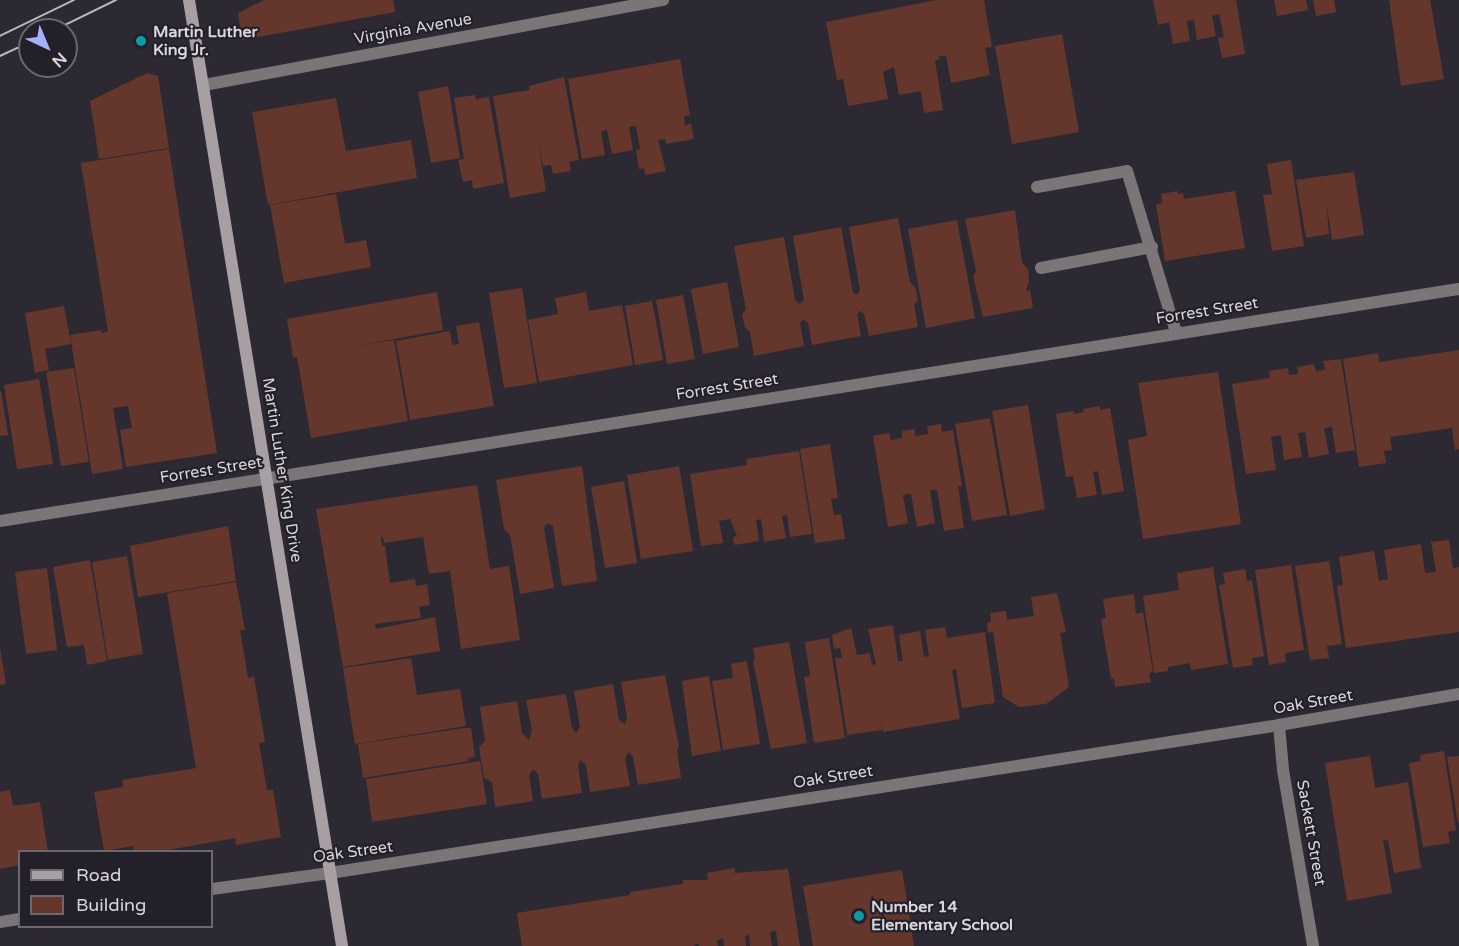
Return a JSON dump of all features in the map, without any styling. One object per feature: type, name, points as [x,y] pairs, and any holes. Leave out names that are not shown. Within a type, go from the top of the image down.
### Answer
[{"type":"street","name":"Martin Luther King Drive","points":[[189,0],[342,946]]},
{"type":"street","name":"Virginia Avenue","points":[[204,85],[663,0]]},
{"type":"street","points":[[1037,187],[1127,171],[1176,332]]},
{"type":"street","points":[[1041,268],[1152,247]]},
{"type":"street","name":"Forrest Street","points":[[0,521],[1176,332],[1459,289]]},
{"type":"street","name":"Oak Street","points":[[213,889],[330,873],[1279,725],[1459,694]]},
{"type":"street","name":"Sackett Street","points":[[1279,725],[1283,770],[1313,946]]},
{"type":"street","points":[[0,922],[18,919]]},
{"type":"building","points":[[264,0],[393,0],[395,12],[242,40],[238,13]]},
{"type":"building","points":[[936,0],[984,0],[992,47],[985,48],[990,75],[951,83],[946,56],[939,56],[940,59],[935,60],[943,110],[924,113],[921,91],[899,95],[894,67],[883,72],[888,99],[848,106],[843,79],[837,80],[826,22]]},
{"type":"building","points":[[1153,0],[1236,0],[1245,54],[1222,58],[1218,38],[1224,37],[1219,14],[1212,16],[1216,36],[1197,40],[1194,20],[1187,21],[1190,41],[1173,44],[1169,22],[1158,25]]},
{"type":"building","points":[[1274,0],[1306,0],[1308,10],[1277,16]]},
{"type":"building","points":[[1313,0],[1334,0],[1336,12],[1316,16]]},
{"type":"building","points":[[1389,0],[1430,0],[1444,79],[1401,86]]},
{"type":"building","points":[[1062,34],[1079,132],[1012,144],[995,46]]},
{"type":"building","points":[[680,59],[690,115],[684,116],[685,125],[691,124],[694,139],[666,144],[665,139],[658,140],[666,171],[645,175],[644,168],[639,169],[636,150],[640,149],[636,126],[629,127],[633,150],[612,154],[607,130],[601,131],[605,155],[582,159],[568,79]]},
{"type":"building","points":[[147,73],[158,76],[169,148],[99,159],[90,101]]},
{"type":"building","points":[[564,77],[579,160],[569,162],[571,171],[553,174],[551,165],[543,166],[538,142],[546,191],[510,198],[493,96],[530,90],[529,86]]},
{"type":"building","points":[[448,86],[460,158],[431,163],[418,92]]},
{"type":"building","points":[[475,95],[476,99],[489,97],[504,183],[473,189],[472,180],[463,182],[458,160],[464,159],[454,98]]},
{"type":"building","points":[[336,98],[346,151],[411,140],[417,178],[268,205],[252,112]]},
{"type":"building","points":[[169,149],[217,453],[126,467],[120,430],[132,428],[128,406],[113,408],[123,469],[92,474],[70,335],[101,330],[102,333],[108,332],[81,163]]},
{"type":"building","points":[[1291,160],[1304,246],[1272,251],[1263,195],[1272,194],[1267,164]]},
{"type":"building","points":[[1354,172],[1364,235],[1332,240],[1326,202],[1329,234],[1306,238],[1296,180]]},
{"type":"building","points":[[1178,191],[1178,194],[1183,193],[1184,199],[1235,191],[1245,248],[1165,261],[1156,204],[1162,203],[1161,194]]},
{"type":"building","points":[[336,194],[345,244],[366,240],[371,267],[284,283],[270,205]]},
{"type":"building","points":[[1015,210],[1022,263],[1028,269],[1029,281],[1026,291],[1030,290],[1033,308],[983,317],[973,277],[976,271],[965,219]]},
{"type":"building","points":[[898,218],[910,282],[915,287],[918,300],[914,305],[918,327],[869,336],[864,314],[860,311],[857,314],[861,336],[812,345],[808,323],[803,319],[800,323],[804,346],[754,356],[750,332],[745,328],[742,314],[746,310],[734,246],[784,237],[795,300],[800,304],[804,300],[793,236],[841,227],[853,293],[857,295],[860,290],[849,227]]},
{"type":"building","points":[[957,220],[975,318],[926,328],[908,229]]},
{"type":"building","points":[[727,282],[739,347],[703,354],[691,289]]},
{"type":"building","points":[[522,288],[537,383],[504,388],[489,293]]},
{"type":"building","points":[[437,292],[443,330],[356,346],[394,340],[408,421],[311,438],[297,357],[293,357],[287,319]]},
{"type":"building","points":[[586,292],[589,311],[622,305],[633,365],[539,382],[528,320],[558,314],[555,298]]},
{"type":"building","points":[[683,295],[695,359],[667,364],[656,300]]},
{"type":"building","points":[[652,301],[663,360],[635,365],[625,306]]},
{"type":"building","points":[[64,306],[71,344],[45,349],[49,370],[35,373],[25,313]]},
{"type":"building","points":[[479,322],[494,406],[410,420],[396,341],[450,331],[452,345],[459,344],[456,326]]},
{"type":"building","points":[[1459,350],[1459,449],[1455,450],[1452,428],[1390,437],[1392,450],[1384,451],[1386,463],[1359,467],[1343,359],[1378,353],[1379,362]]},
{"type":"building","points":[[1341,359],[1355,450],[1336,453],[1332,427],[1324,428],[1329,454],[1309,458],[1305,432],[1298,433],[1302,457],[1284,460],[1281,435],[1271,437],[1276,470],[1246,474],[1232,384],[1270,378],[1269,371],[1288,368],[1289,375],[1298,374],[1297,367],[1314,364],[1316,371],[1325,370],[1323,361]]},
{"type":"building","points":[[74,368],[89,462],[61,466],[46,372]]},
{"type":"building","points":[[1218,372],[1241,524],[1143,539],[1128,440],[1147,436],[1138,383]]},
{"type":"building","points":[[39,379],[53,464],[17,469],[4,385]]},
{"type":"building","points":[[0,392],[8,435],[0,436]]},
{"type":"building","points":[[1028,405],[1045,509],[1010,516],[992,411]]},
{"type":"building","points":[[1100,406],[1100,410],[1110,408],[1124,491],[1102,495],[1098,471],[1093,472],[1097,495],[1077,498],[1073,476],[1066,477],[1056,414],[1074,411],[1074,414],[1084,412],[1083,409]]},
{"type":"building","points":[[990,418],[1007,515],[972,521],[955,424]]},
{"type":"building","points":[[941,424],[942,432],[953,430],[962,486],[958,486],[964,528],[944,531],[937,490],[930,490],[935,523],[917,527],[911,494],[903,495],[908,523],[888,527],[873,436],[889,433],[891,440],[902,438],[902,431],[915,429],[915,436],[928,434],[927,426]]},
{"type":"building","points":[[830,444],[838,498],[831,499],[834,515],[841,514],[845,539],[815,543],[800,449]]},
{"type":"building","points":[[799,451],[812,534],[790,537],[787,515],[782,516],[786,538],[764,542],[761,519],[756,520],[759,541],[734,545],[733,537],[737,536],[730,519],[719,521],[723,543],[701,546],[690,474],[747,465],[746,459]]},
{"type":"building","points":[[582,466],[597,581],[562,586],[553,526],[547,523],[544,528],[554,588],[520,594],[510,535],[504,529],[496,480]]},
{"type":"building","points":[[679,466],[693,551],[641,559],[627,475]]},
{"type":"building","points":[[624,481],[637,563],[605,568],[591,487]]},
{"type":"building","points":[[477,485],[490,569],[509,566],[520,640],[461,649],[450,571],[429,574],[423,537],[384,543],[381,537],[382,546],[385,546],[390,583],[415,579],[416,586],[427,584],[430,605],[419,607],[421,618],[375,624],[376,629],[435,617],[440,651],[343,667],[316,509]]},
{"type":"building","points":[[228,526],[236,581],[138,597],[130,546]]},
{"type":"building","points":[[1449,540],[1453,568],[1459,567],[1459,632],[1346,648],[1337,586],[1343,585],[1339,557],[1374,551],[1379,581],[1388,579],[1384,550],[1421,544],[1425,573],[1436,572],[1431,542]]},
{"type":"building","points":[[127,556],[143,654],[108,660],[92,562]]},
{"type":"building","points":[[90,560],[107,661],[87,665],[84,645],[67,647],[53,567]]},
{"type":"building","points":[[1329,561],[1342,644],[1327,646],[1329,658],[1310,660],[1295,566]]},
{"type":"building","points":[[1291,565],[1304,650],[1285,653],[1286,662],[1269,665],[1255,570]]},
{"type":"building","points":[[1213,567],[1228,664],[1191,670],[1190,663],[1168,667],[1168,671],[1154,673],[1143,596],[1179,590],[1177,573]]},
{"type":"building","points":[[47,568],[57,650],[26,654],[15,572]]},
{"type":"building","points":[[1245,569],[1247,581],[1252,580],[1264,656],[1252,658],[1253,665],[1233,668],[1219,585],[1225,584],[1223,573]]},
{"type":"building","points":[[236,582],[245,630],[240,630],[248,678],[254,677],[265,742],[259,743],[267,790],[273,790],[281,837],[236,845],[235,838],[168,850],[134,850],[133,846],[104,850],[94,792],[123,787],[122,780],[196,768],[167,593]]},
{"type":"building","points":[[1057,593],[1066,632],[1060,633],[1069,687],[1046,704],[1019,707],[1003,697],[993,632],[988,633],[987,623],[991,622],[990,613],[1006,611],[1007,620],[1034,616],[1031,597]]},
{"type":"building","points":[[1134,594],[1136,614],[1143,612],[1153,672],[1149,673],[1151,682],[1115,687],[1114,678],[1111,679],[1101,619],[1106,618],[1103,599]]},
{"type":"building","points":[[893,625],[898,661],[903,661],[899,635],[920,631],[924,657],[929,656],[925,630],[945,627],[947,638],[985,632],[995,703],[962,708],[956,669],[952,670],[960,719],[883,732],[881,721],[882,730],[847,735],[835,658],[842,658],[840,648],[834,649],[832,635],[851,628],[857,655],[870,653],[872,665],[876,664],[868,629]]},
{"type":"building","points":[[829,638],[845,738],[814,743],[804,677],[810,676],[805,642]]},
{"type":"building","points":[[789,642],[807,743],[771,749],[753,661],[755,660],[753,648]]},
{"type":"building","points":[[0,648],[6,684],[0,685]]},
{"type":"building","points":[[411,658],[417,695],[460,689],[466,726],[355,744],[343,668]]},
{"type":"building","points":[[747,661],[760,744],[723,750],[712,681],[733,678],[731,664]]},
{"type":"building","points":[[665,675],[679,747],[677,750],[681,778],[638,785],[633,757],[629,752],[625,758],[630,786],[590,792],[586,765],[580,760],[578,766],[582,793],[542,799],[538,774],[533,769],[529,775],[533,801],[495,807],[492,782],[484,778],[479,747],[485,741],[480,707],[517,701],[522,733],[529,740],[532,731],[526,700],[566,694],[572,728],[576,733],[580,727],[574,691],[613,684],[619,720],[625,724],[627,718],[621,682]]},
{"type":"building","points":[[709,676],[721,751],[692,756],[682,681]]},
{"type":"building","points":[[471,728],[475,757],[468,758],[469,761],[363,778],[358,744]]},
{"type":"building","points":[[1444,751],[1456,830],[1448,832],[1450,843],[1423,847],[1409,763],[1421,761],[1420,755]]},
{"type":"building","points":[[1370,756],[1375,788],[1408,782],[1421,868],[1394,873],[1388,840],[1383,840],[1392,893],[1347,901],[1325,763]]},
{"type":"building","points":[[1459,756],[1459,822],[1458,822],[1447,757]]},
{"type":"building","points":[[480,761],[487,804],[372,822],[366,779]]},
{"type":"building","points":[[10,790],[13,806],[40,802],[48,850],[18,850],[18,865],[0,869],[0,792]]},
{"type":"building","points":[[734,868],[735,873],[788,869],[800,946],[778,946],[776,931],[770,932],[772,946],[750,946],[749,935],[745,936],[746,946],[724,946],[723,939],[717,940],[718,946],[699,946],[698,943],[693,946],[522,946],[517,913],[630,895],[630,892],[683,884],[683,880],[708,880],[707,873]]},
{"type":"building","name":"Number 14 Elementary School","points":[[902,870],[914,946],[813,946],[803,886]]},
{"type":"tram line","points":[[0,36],[74,0]]},
{"type":"tram line","points":[[78,19],[116,0]]},
{"type":"tram line","points":[[0,56],[18,48]]},
{"type":"place","name":"Martin Luther King Jr.","points":[[141,41]]},
{"type":"place","name":"Number 14 Elementary School","points":[[859,916]]}]
